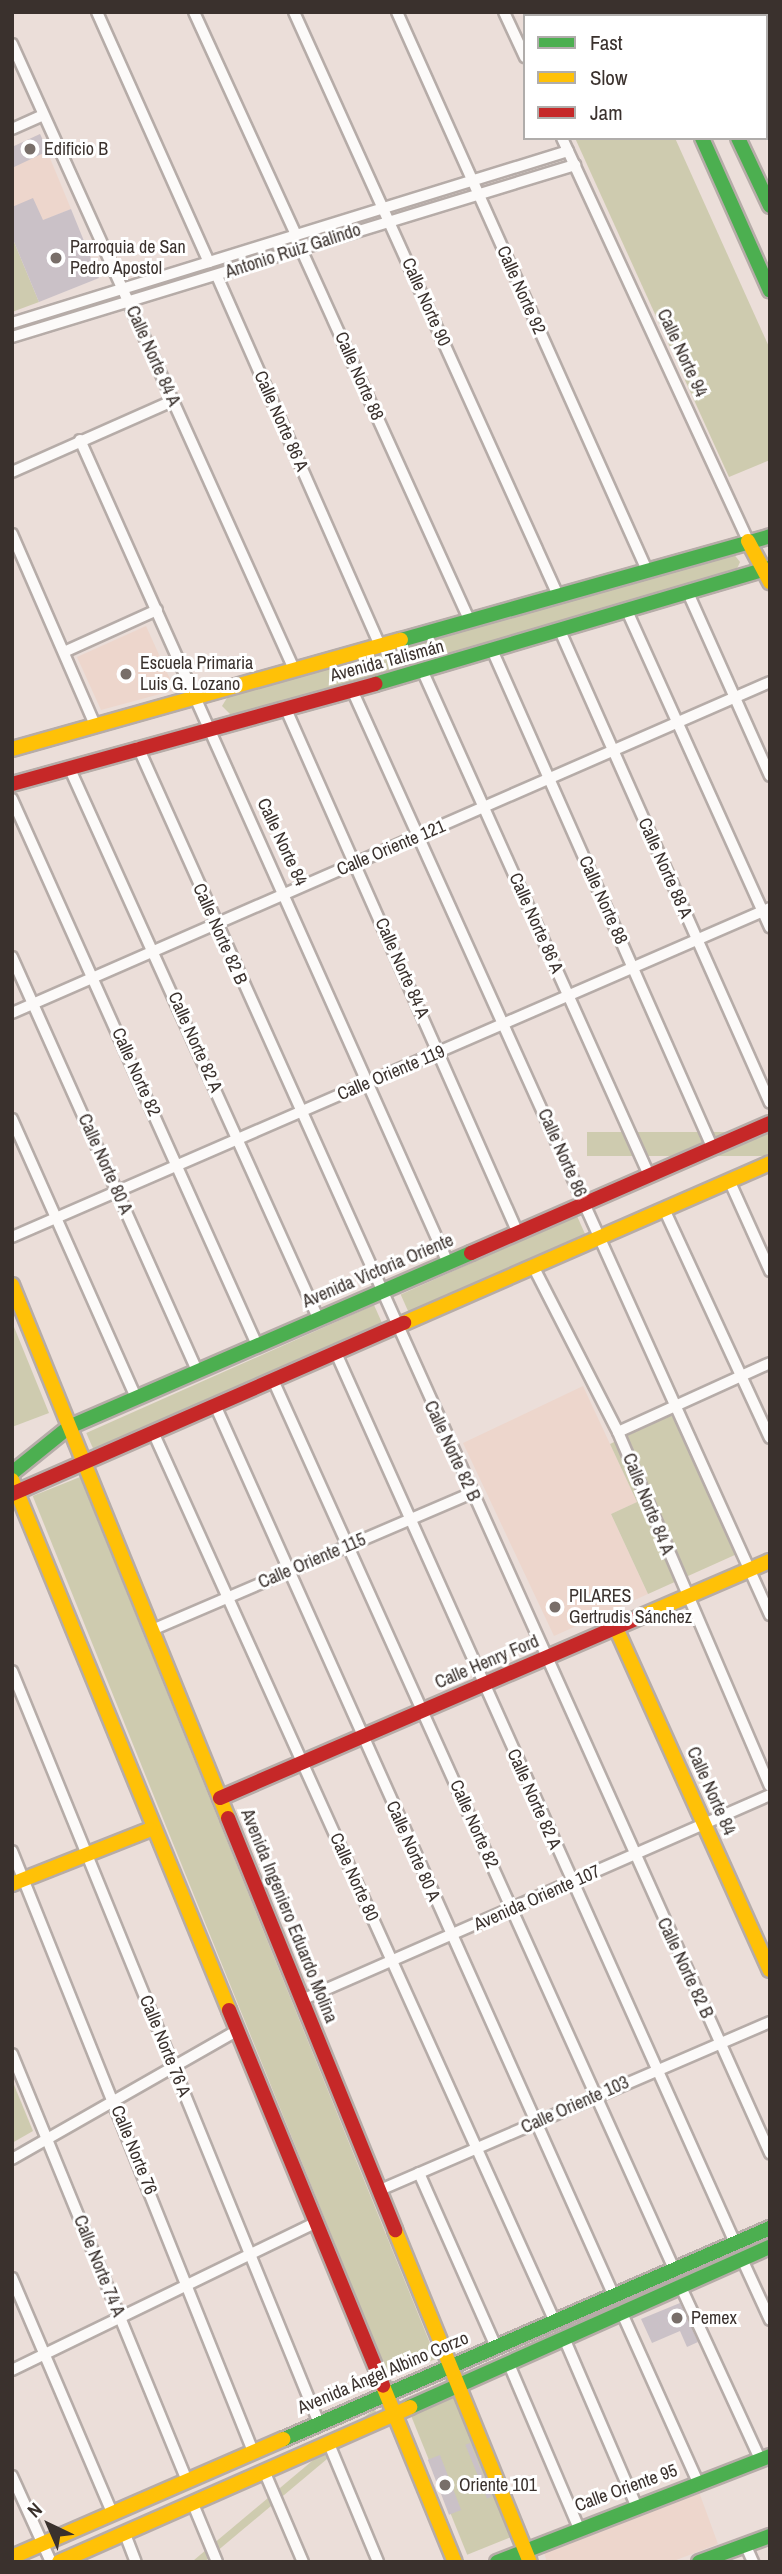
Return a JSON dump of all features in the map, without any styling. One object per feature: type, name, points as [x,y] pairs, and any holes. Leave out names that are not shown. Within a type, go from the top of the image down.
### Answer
[{"type":"main road","points":[[703,140],[770,291]]},
{"type":"main road","points":[[739,140],[770,206]]},
{"type":"main road","name":"Avenida Talismán","points":[[12,749],[196,699],[293,667],[770,536]]},
{"type":"main road","name":"Calle Norte 94","points":[[748,541],[768,573]]},
{"type":"main road","name":"Avenida Talismán","points":[[12,783],[208,727],[353,692],[768,573]]},
{"type":"main road","name":"Avenida Victoria Oriente","points":[[12,1473],[69,1427],[584,1202],[770,1124]]},
{"type":"main road","points":[[455,2562],[384,2393],[317,2222],[151,1829],[14,1488],[153,1432],[770,1163]]},
{"type":"main road","name":"Avenida Ingeniero Eduardo Molina","points":[[12,1285],[453,2365],[530,2562]]},
{"type":"main road","name":"Calle Henry Ford","points":[[220,1798],[770,1561]]},
{"type":"main road","name":"Calle Norte 84","points":[[616,1628],[770,1970]]},
{"type":"main road","points":[[18,1882],[151,1829]]},
{"type":"main road","name":"Avenida Ángel Albino Corzo","points":[[12,2557],[252,2449],[770,2228]]},
{"type":"main road","points":[[59,2562],[770,2247]]},
{"type":"main road","name":"Calle Oriente 95","points":[[497,2562],[525,2546],[765,2457]]},
{"type":"main road","points":[[699,2562],[770,2536]]},
{"type":"street","points":[[96,12],[209,262]]},
{"type":"street","points":[[194,12],[296,235]]},
{"type":"street","name":"Calle Norte 90","points":[[294,12],[557,593]]},
{"type":"street","name":"Calle Norte 92","points":[[397,12],[646,568]]},
{"type":"street","points":[[504,12],[523,53]]},
{"type":"street","name":"Calle Norte 84 A","points":[[12,44],[293,667]]},
{"type":"street","points":[[12,129],[43,114]]},
{"type":"street","name":"Calle Norte 94","points":[[563,140],[748,541]]},
{"type":"street","name":"Antonio Ruiz Galindo","points":[[12,323],[568,151]]},
{"type":"street","name":"Antonio Ruiz Galindo","points":[[12,337],[575,165]]},
{"type":"street","name":"Calle Norte 88","points":[[301,249],[469,619]]},
{"type":"street","name":"Calle Norte 86 A","points":[[217,276],[379,643]]},
{"type":"street","points":[[12,472],[172,401]]},
{"type":"street","name":"Calle Norte 84","points":[[80,440],[448,1262]]},
{"type":"street","points":[[12,534],[95,725]]},
{"type":"street","points":[[689,595],[770,776]]},
{"type":"street","points":[[65,652],[157,610]]},
{"type":"street","points":[[628,613],[676,723],[766,910],[770,928]]},
{"type":"street","name":"Calle Norte 88 A","points":[[561,633],[770,1103]]},
{"type":"street","name":"Calle Norte 88","points":[[493,652],[713,1149]]},
{"type":"street","name":"Calle Norte 86 A","points":[[423,672],[649,1175]]},
{"type":"street","name":"Calle Oriente 121","points":[[12,1013],[770,681]]},
{"type":"street","name":"Calle Norte 86","points":[[353,692],[770,1615]]},
{"type":"street","name":"Calle Norte 84 A","points":[[285,707],[517,1231]]},
{"type":"street","name":"Calle Norte 82 B","points":[[138,747],[395,1327],[770,2153]]},
{"type":"street","name":"Calle Norte 82 A","points":[[69,767],[318,1318]]},
{"type":"street","name":"Calle Norte 82","points":[[12,799],[257,1345]]},
{"type":"street","name":"Calle Oriente 119","points":[[12,1237],[766,910]]},
{"type":"street","name":"Calle Norte 80 A","points":[[12,957],[197,1370]]},
{"type":"street","points":[[12,1119],[136,1398]]},
{"type":"street","points":[[729,1180],[770,1271]]},
{"type":"street","points":[[664,1209],[770,1438]]},
{"type":"street","name":"Calle Norte 84 A","points":[[533,1266],[618,1432],[686,1598],[770,1786]]},
{"type":"street","name":"Calle Norte 82 A","points":[[336,1353],[734,2243]]},
{"type":"street","points":[[618,1432],[770,1363]]},
{"type":"street","name":"Calle Norte 82","points":[[273,1380],[674,2269]]},
{"type":"street","name":"Calle Norte 80 A","points":[[215,1405],[614,2296]]},
{"type":"street","name":"Calle Norte 80","points":[[153,1432],[555,2322]]},
{"type":"street","name":"Calle Oriente 115","points":[[152,1630],[471,1493]]},
{"type":"street","name":"Calle Norte 76 A","points":[[12,1671],[318,2421]]},
{"type":"street","name":"Avenida Oriente 107","points":[[304,1999],[770,1795]]},
{"type":"street","name":"Calle Norte 76","points":[[12,1851],[18,1882],[114,2101],[190,2285],[252,2449]]},
{"type":"street","name":"Calle Oriente 103","points":[[380,2190],[770,2022]]},
{"type":"street","points":[[12,2159],[236,2031]]},
{"type":"street","name":"Calle Norte 74 A","points":[[12,2054],[186,2478]]},
{"type":"street","points":[[419,2174],[496,2347]]},
{"type":"street","points":[[12,2370],[317,2222]]},
{"type":"street","points":[[742,2259],[770,2320]]},
{"type":"street","points":[[12,2278],[112,2512]]},
{"type":"street","points":[[680,2285],[765,2457]]},
{"type":"street","points":[[621,2311],[698,2482]]},
{"type":"street","points":[[564,2338],[636,2505]]},
{"type":"street","points":[[508,2362],[578,2526]]},
{"type":"street","points":[[329,2444],[378,2562]]},
{"type":"street","points":[[265,2473],[303,2562]]},
{"type":"street","points":[[12,2476],[51,2562]]},
{"type":"street","points":[[193,2504],[217,2562]]},
{"type":"street","points":[[125,2534],[136,2562]]},
{"type":"street","points":[[745,2544],[753,2562]]},
{"type":"shaded area","points":[[40,134],[71,209],[12,233],[12,147]]},
{"type":"shaded area","points":[[576,140],[676,140],[770,349],[770,460],[729,477]]},
{"type":"shaded area","points":[[12,237],[39,302],[12,312]]},
{"type":"shaded area","points":[[733,553],[740,562],[736,571],[695,585],[250,712],[231,715],[222,706],[230,693]]},
{"type":"shaded area","name":"Escuela Primaria Luis G. Lozano","points":[[146,626],[175,690],[101,710],[77,657]]},
{"type":"shaded area","points":[[587,1132],[770,1132],[770,1156],[587,1156]]},
{"type":"shaded area","points":[[577,1216],[586,1236],[410,1315],[401,1295]]},
{"type":"shaded area","points":[[374,1305],[383,1325],[95,1453],[86,1433]]},
{"type":"shaded area","points":[[12,1322],[49,1413],[12,1427]]},
{"type":"shaded area","points":[[583,1386],[637,1502],[611,1514],[648,1594],[554,1636],[463,1443]]},
{"type":"shaded area","points":[[672,1414],[737,1554],[648,1594],[611,1514],[637,1502],[610,1444]]},
{"type":"shaded area","points":[[80,1477],[436,2359],[389,2378],[33,1496]]},
{"type":"shaded area","points":[[12,2080],[33,2131],[12,2143]]},
{"type":"shaded area","points":[[457,2396],[514,2536],[467,2555],[411,2415]]},
{"type":"shaded area","points":[[374,2409],[379,2415],[204,2562],[192,2562]]},
{"type":"shaded area","points":[[699,2492],[718,2544],[671,2562],[547,2562],[543,2550]]},
{"type":"building","name":"Edificio B","points":[[40,134],[48,151],[12,168],[12,147]]},
{"type":"building","name":"Parroquia de San Pedro Apostol","points":[[33,198],[43,220],[71,209],[99,278],[39,302],[12,237],[12,207]]},
{"type":"building","points":[[680,2303],[698,2342],[687,2347],[680,2331],[652,2343],[641,2319]]},
{"type":"building","points":[[470,2443],[492,2497],[487,2499],[465,2445]]},
{"type":"building","name":"Oriente 101","points":[[440,2455],[461,2510],[449,2515],[428,2460]]},
{"type":"traffic: fast","points":[[703,140],[770,291]]},
{"type":"traffic: fast","points":[[739,140],[770,206]]},
{"type":"traffic: fast","points":[[401,640],[770,536]]},
{"type":"traffic: fast","points":[[375,684],[770,568]]},
{"type":"traffic: fast","points":[[12,1473],[69,1427],[471,1253]]},
{"type":"traffic: fast","points":[[284,2439],[770,2228]]},
{"type":"traffic: fast","points":[[410,2407],[770,2247]]},
{"type":"traffic: fast","points":[[497,2562],[770,2456]]},
{"type":"traffic: fast","points":[[699,2562],[770,2536]]},
{"type":"traffic: slow","points":[[748,541],[770,582]]},
{"type":"traffic: slow","points":[[12,749],[401,640]]},
{"type":"traffic: slow","points":[[404,1323],[770,1163]]},
{"type":"traffic: slow","points":[[12,1285],[228,1818]]},
{"type":"traffic: slow","points":[[12,1480],[229,2010]]},
{"type":"traffic: slow","points":[[642,1616],[770,1561]]},
{"type":"traffic: slow","points":[[616,1628],[770,1970]]},
{"type":"traffic: slow","points":[[12,1884],[151,1829]]},
{"type":"traffic: slow","points":[[395,2230],[530,2562]]},
{"type":"traffic: slow","points":[[383,2386],[455,2562]]},
{"type":"traffic: slow","points":[[59,2562],[410,2407]]},
{"type":"traffic: slow","points":[[12,2557],[284,2439]]},
{"type":"traffic: jam","points":[[12,784],[375,684]]},
{"type":"traffic: jam","points":[[471,1253],[770,1123]]},
{"type":"traffic: jam","points":[[12,1494],[404,1323]]},
{"type":"traffic: jam","points":[[220,1798],[642,1616]]},
{"type":"traffic: jam","points":[[228,1818],[395,2230]]},
{"type":"traffic: jam","points":[[229,2010],[383,2386]]},
{"type":"place","name":"Edificio B","points":[[30,149]]},
{"type":"place","name":"Parroquia de San Pedro Apostol","points":[[56,258]]},
{"type":"place","name":"Escuela Primaria Luis G. Lozano","points":[[126,674]]},
{"type":"place","name":"PILARES Gertrudis Sánchez","points":[[555,1607]]},
{"type":"place","name":"Pemex","points":[[677,2318]]},
{"type":"place","name":"Oriente 101","points":[[445,2485]]}]
